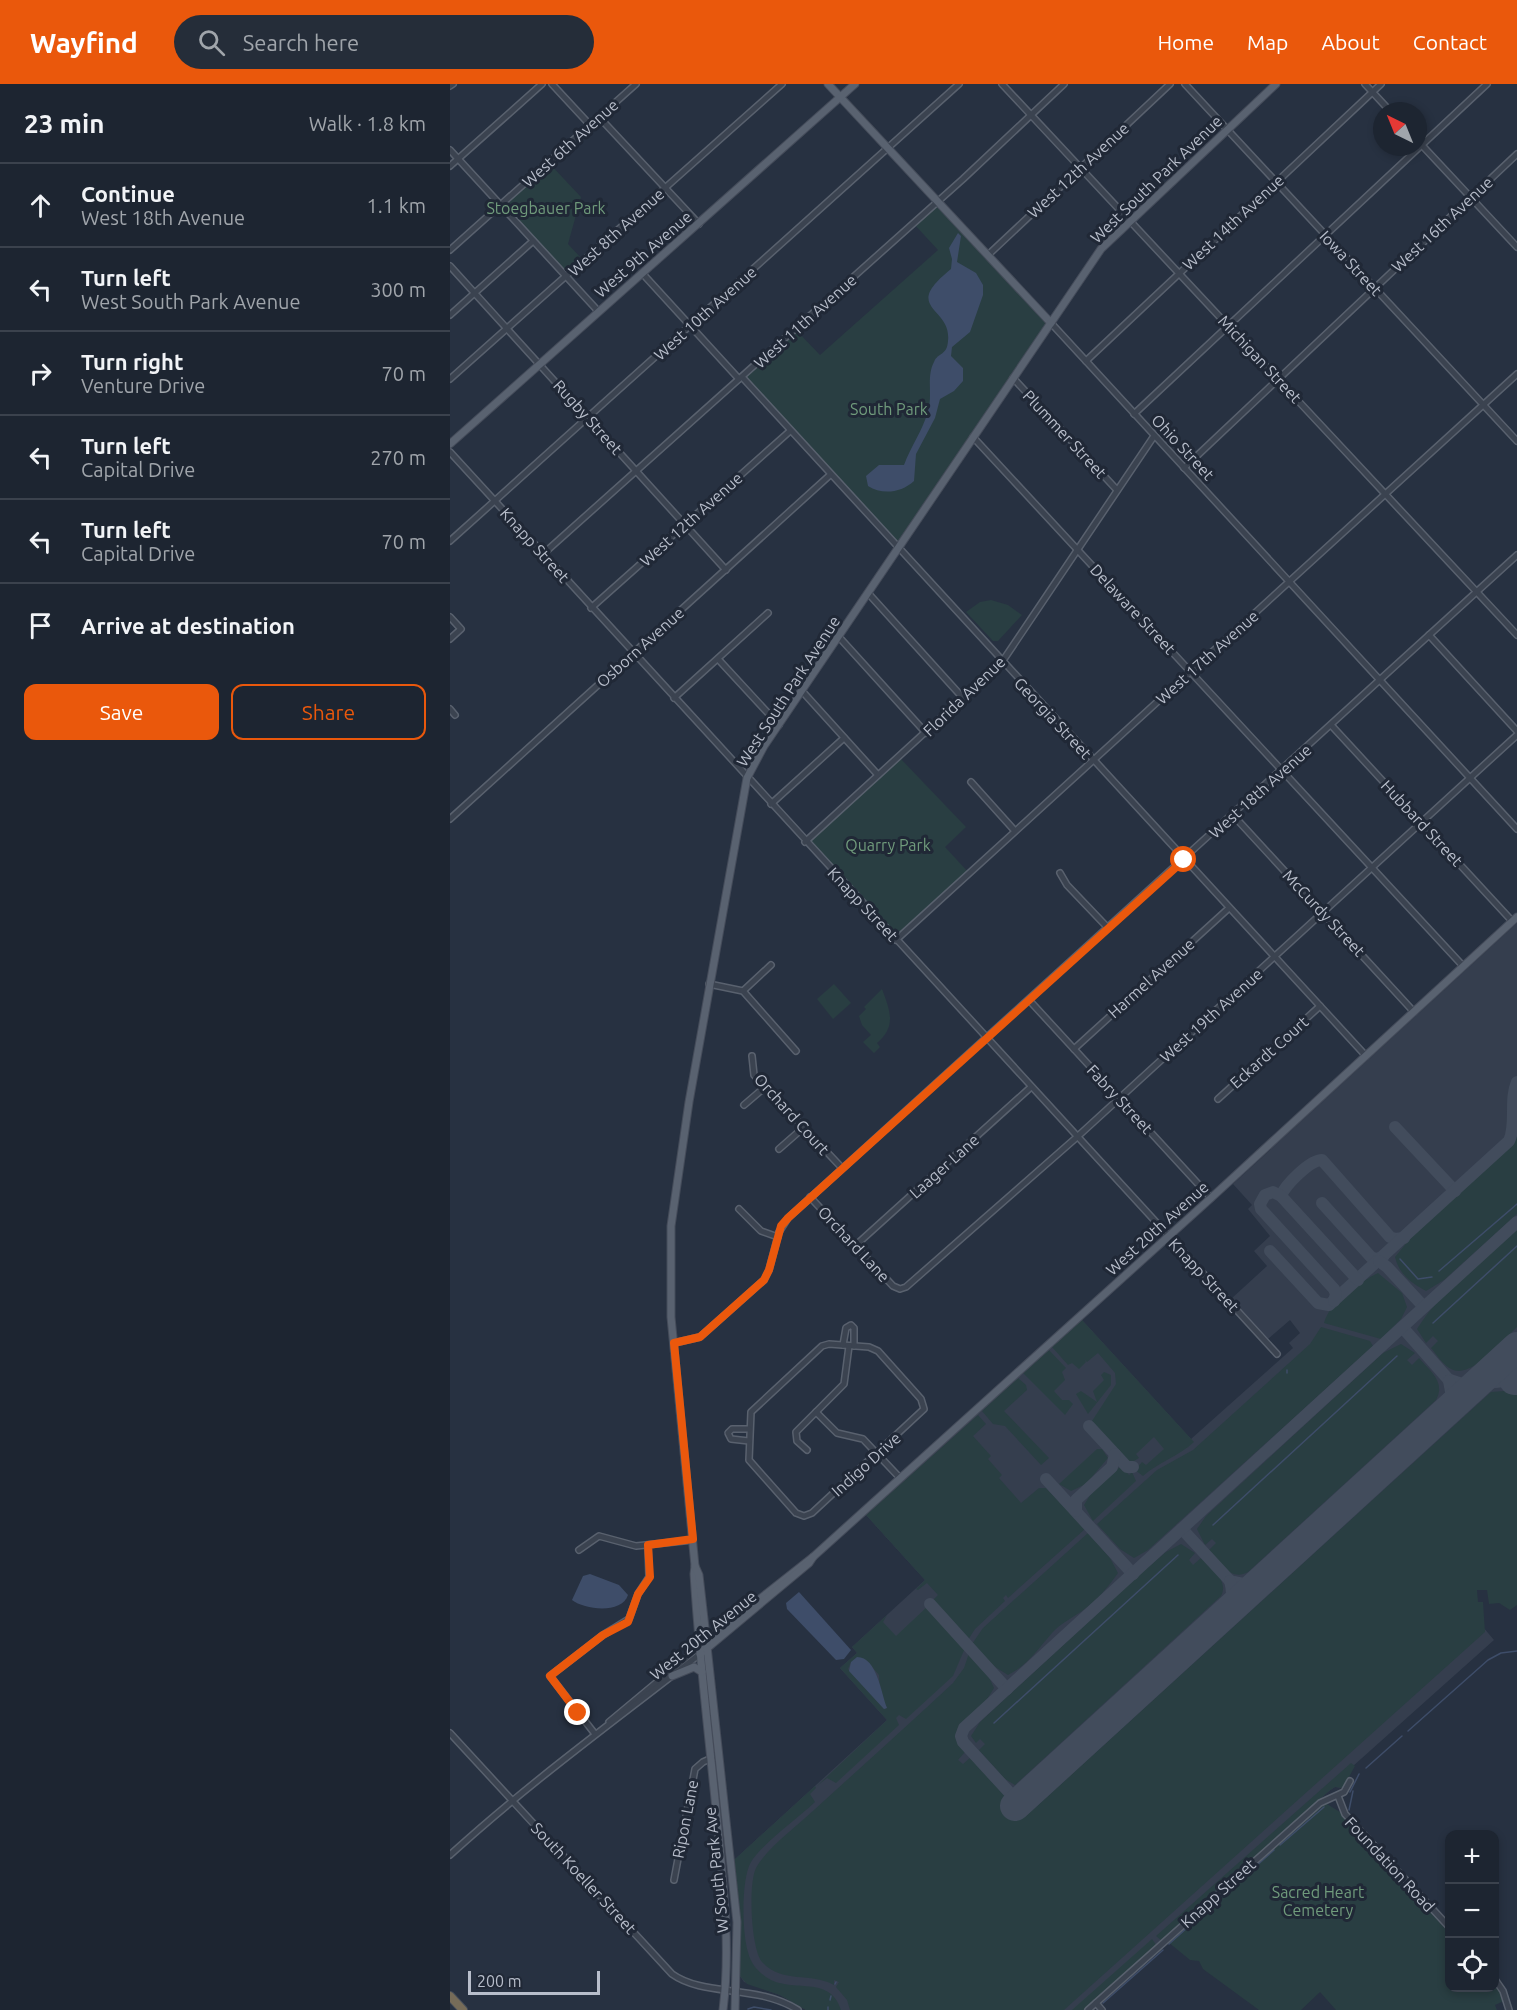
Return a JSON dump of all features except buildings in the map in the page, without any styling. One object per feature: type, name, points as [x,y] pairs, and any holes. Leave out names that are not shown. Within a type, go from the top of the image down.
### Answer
[{"type":"highway","points":[[450,1996],[461,2008]]},
{"type":"main road","name":"Ohio Street","points":[[828,84],[1051,323]]},
{"type":"main road","name":"West 9th Avenue","points":[[450,444],[855,84]]},
{"type":"main road","name":"West South Park Avenue","points":[[712,1729],[707,1645],[693,1539],[669,1273],[673,1204],[709,984],[747,778],[754,762],[1105,244],[1276,84]]},
{"type":"main road","name":"West 20th Avenue","points":[[700,1650],[774,1594],[809,1563],[1514,919]]},
{"type":"main road","name":"West 20th Avenue","points":[[707,1645],[723,1628],[805,1560],[813,1557]]},
{"type":"main road","name":"West South Park Avenue","points":[[696,1566],[694,1574],[702,1672],[712,1729]]},
{"type":"main road","points":[[704,1619],[710,1628],[723,1628]]},
{"type":"main road","points":[[672,1676],[694,1667],[702,1672]]},
{"type":"main road","name":"W South Park Ave","points":[[712,1729],[737,1922],[735,2010]]},
{"type":"main road","name":"W South Park Ave","points":[[715,1758],[725,1900],[726,1988],[723,2010]]},
{"type":"street","points":[[450,166],[542,84]]},
{"type":"street","points":[[552,84],[590,125]]},
{"type":"street","name":"West 6th Avenue","points":[[450,250],[636,84]]},
{"type":"street","name":"West 8th Avenue","points":[[450,379],[782,84]]},
{"type":"street","name":"West 10th Avenue","points":[[450,541],[959,84]]},
{"type":"street","name":"Michigan Street","points":[[1002,84],[1517,635]]},
{"type":"street","name":"West 11th Avenue","points":[[542,555],[938,202],[1064,84]]},
{"type":"street","name":"West 12th Avenue","points":[[988,255],[1170,84]]},
{"type":"street","name":"Iowa Street","points":[[1185,84],[1517,441]]},
{"type":"street","points":[[1365,84],[1381,102]]},
{"type":"street","name":"West 14th Avenue","points":[[1086,361],[1381,84]]},
{"type":"street","points":[[1427,137],[1487,84]]},
{"type":"street","points":[[599,117],[699,224]]},
{"type":"street","points":[[450,150],[598,311]]},
{"type":"street","points":[[1427,150],[1517,247]]},
{"type":"street","points":[[1134,414],[1325,236],[1407,156]]},
{"type":"street","name":"West 16th Avenue","points":[[1184,468],[1516,156]]},
{"type":"street","points":[[450,315],[533,241]]},
{"type":"street","name":"Rugby Street","points":[[450,266],[726,570]]},
{"type":"street","name":"Georgia Street","points":[[642,273],[1365,1056]]},
{"type":"street","name":"Ohio Street","points":[[1051,323],[1517,829]]},
{"type":"street","name":"West 17th Avenue","points":[[896,940],[1517,374]]},
{"type":"street","name":"Plummer Street","points":[[1013,378],[1117,490]]},
{"type":"street","name":"West 12th Avenue","points":[[591,608],[790,431]]},
{"type":"street","name":"Florida Avenue","points":[[806,842],[1002,662],[1154,436]]},
{"type":"street","name":"Delaware Street","points":[[973,437],[1463,966]]},
{"type":"street","name":"Knapp Street","points":[[450,453],[1277,1354]]},
{"type":"street","name":"Osborn Avenue","points":[[450,819],[830,475]]},
{"type":"street","name":"West 18th Avenue","points":[[674,1343],[700,1337],[760,1283],[769,1270],[784,1222],[1517,555]]},
{"type":"street","points":[[868,593],[963,698]]},
{"type":"street","points":[[674,698],[768,613]]},
{"type":"street","points":[[450,617],[461,629],[450,639]]},
{"type":"street","points":[[1429,635],[1517,733]]},
{"type":"street","points":[[839,637],[926,733]]},
{"type":"street","points":[[718,659],[779,725]]},
{"type":"street","points":[[802,692],[878,776]]},
{"type":"street","points":[[450,709],[455,715]]},
{"type":"street","name":"Hubbard Street","points":[[1332,725],[1514,919]]},
{"type":"street","name":"West 19th Avenue","points":[[900,1289],[906,1287],[1077,1137],[1422,823],[1517,733]]},
{"type":"street","points":[[771,804],[844,738]]},
{"type":"street","points":[[971,783],[1015,831]]},
{"type":"street","name":"McCurdy Street","points":[[1233,815],[1414,1012]]},
{"type":"street","points":[[1060,873],[1067,885],[1107,928]]},
{"type":"street","name":"Harmel Avenue","points":[[1074,1048],[1229,908]]},
{"type":"street","points":[[743,991],[771,965]]},
{"type":"street","points":[[709,984],[743,991],[796,1051]]},
{"type":"street","name":"Fabry Street","points":[[1029,1000],[1211,1198]]},
{"type":"street","name":"Eckardt Court","points":[[1218,1099],[1320,1006]]},
{"type":"street","name":"Orchard Court","points":[[752,1056],[752,1071],[842,1168]]},
{"type":"street","points":[[744,1105],[765,1087]]},
{"type":"street","name":"Laager Lane","points":[[855,1245],[1031,1087]]},
{"type":"street","points":[[779,1149],[803,1128]]},
{"type":"street","name":"Orchard Lane","points":[[810,1197],[893,1286],[900,1289]]},
{"type":"street","points":[[739,1209],[761,1231],[778,1237]]},
{"type":"street","name":"Indigo Drive","points":[[822,1346],[849,1346],[878,1351],[921,1399],[924,1406],[921,1415],[812,1513],[804,1516],[796,1513],[752,1464],[748,1456],[749,1429],[753,1408],[822,1346]]},
{"type":"street","points":[[807,1450],[797,1441],[796,1432],[844,1384],[849,1346]]},
{"type":"street","points":[[816,1412],[837,1433],[861,1437],[900,1478]]},
{"type":"street","points":[[749,1429],[732,1429],[728,1433],[731,1438],[749,1441]]},
{"type":"street","points":[[579,1550],[599,1536],[630,1545],[693,1539]]},
{"type":"street","points":[[595,1734],[550,1676],[603,1635],[628,1622],[638,1594],[650,1577],[648,1545]]},
{"type":"street","name":"West 20th Avenue","points":[[450,1855],[511,1800],[672,1676],[700,1650]]},
{"type":"street","name":"West 20th Avenue","points":[[604,1728],[617,1713],[700,1650]]},
{"type":"street","name":"South Koeller Street","points":[[450,1733],[668,1971],[688,1982],[736,1990]]},
{"type":"street","name":"Ripon Lane","points":[[674,1880],[693,1776],[702,1762],[715,1758]]},
{"type":"street","name":"Knapp Street","points":[[1088,2010],[1320,1803],[1338,1796],[1347,1789],[1350,1781]]},
{"type":"street","name":"Foundation Road","points":[[1338,1796],[1345,1814],[1445,1924]]},
{"type":"street","points":[[1499,1985],[1509,2010]]},
{"type":"street","points":[[736,1990],[766,1995],[798,2010]]},
{"type":"street","points":[[1096,2003],[1102,2010]]},
{"type":"shaded area","points":[[1517,923],[1517,1549],[1461,1601],[1494,1640],[1343,1775],[1343,1788],[1335,1787],[1329,1791],[1085,2010],[806,2010],[780,1995],[744,1982],[740,1976],[734,1860],[887,1720],[840,1668],[857,1653],[852,1647],[925,1580],[866,1515],[1082,1320],[1191,1439],[1293,1348],[1289,1343],[1300,1333],[1290,1320],[1268,1339],[1231,1299],[1267,1266],[1254,1251],[1270,1236],[1248,1209],[1252,1205],[1233,1184]]},
{"type":"green space","name":"Stoegbauer Park","points":[[548,162],[581,197],[568,244],[581,258],[562,272],[500,205]]},
{"type":"green space","name":"South Park","points":[[937,202],[1050,323],[897,550],[742,377],[795,329],[820,355],[938,250],[913,223]]},
{"type":"green space","points":[[991,600],[1008,605],[1022,615],[998,641],[993,641],[966,612],[980,602]]},
{"type":"green space","name":"Quarry Park","points":[[899,757],[966,827],[945,847],[969,873],[896,940],[805,842]]},
{"type":"green space","points":[[834,984],[851,1003],[833,1019],[817,999]]},
{"type":"green space","points":[[882,989],[890,1019],[887,1031],[877,1043],[880,1047],[874,1053],[863,1042],[871,1035],[862,1025],[859,1016],[866,1009],[864,1007]]},
{"type":"green space","points":[[1517,1103],[1517,1214],[1444,1280],[1426,1291],[1406,1277],[1395,1257],[1417,1230],[1511,1144],[1516,1134]]},
{"type":"green space","points":[[1517,1229],[1517,1327],[1477,1364],[1459,1371],[1451,1369],[1431,1348],[1438,1341],[1433,1336],[1426,1343],[1417,1329],[1450,1288]]},
{"type":"green space","points":[[1378,1273],[1402,1293],[1407,1307],[1401,1319],[1381,1339],[1324,1323],[1327,1315],[1339,1300],[1354,1287]]},
{"type":"green space","points":[[1082,1320],[1194,1442],[1143,1476],[1135,1470],[1142,1462],[1146,1465],[1164,1449],[1154,1437],[1136,1454],[1139,1458],[1129,1464],[1092,1421],[1116,1384],[1115,1373],[1098,1353],[1087,1362],[1084,1359],[1086,1362],[1079,1369],[1072,1363],[1068,1365],[1052,1347]]},
{"type":"green space","points":[[1321,1327],[1370,1341],[1373,1346],[1148,1550],[1134,1558],[1120,1549],[1097,1524],[1157,1470],[1193,1450],[1310,1344]]},
{"type":"green space","points":[[1401,1344],[1415,1353],[1407,1360],[1412,1365],[1419,1358],[1432,1372],[1439,1388],[1436,1400],[1248,1572],[1231,1573],[1209,1550],[1216,1543],[1212,1539],[1205,1545],[1197,1529],[1206,1516],[1383,1353]]},
{"type":"green space","points":[[1049,1350],[1066,1368],[1062,1372],[1065,1380],[1054,1391],[1062,1400],[1069,1400],[1073,1404],[1065,1415],[1023,1373]]},
{"type":"green space","points":[[1104,1372],[1111,1375],[1111,1385],[1088,1414],[1076,1394],[1081,1391],[1097,1402],[1093,1391],[1104,1380],[1101,1375]]},
{"type":"green space","points":[[1018,1378],[1026,1385],[1027,1390],[1004,1411],[1049,1458],[1041,1465],[1005,1426],[993,1424],[982,1411]]},
{"type":"green space","points":[[1517,1390],[1517,1605],[1510,1610],[1499,1603],[1489,1604],[1487,1590],[1477,1590],[1478,1602],[1483,1602],[1485,1632],[1064,2010],[850,2010],[847,2000],[836,1987],[839,1982],[834,1980],[834,1985],[816,1979],[788,1976],[770,1969],[762,1962],[755,1944],[751,1901],[756,1868],[782,1838],[953,1683],[964,1668],[969,1653],[987,1673],[994,1688],[986,1701],[957,1729],[957,1741],[965,1752],[958,1760],[963,1764],[970,1758],[1025,1817],[1491,1392]]},
{"type":"green space","points":[[978,1415],[986,1424],[973,1436],[991,1456],[988,1459],[1002,1475],[999,1478],[1021,1503],[1039,1488],[1046,1488],[1085,1529],[1008,1598],[1006,1595],[1003,1598],[1005,1601],[975,1629],[968,1640],[932,1601],[938,1595],[927,1583],[918,1590],[916,1589],[925,1580],[866,1515]]},
{"type":"green space","points":[[1097,1449],[1102,1449],[1108,1458],[1086,1484],[1071,1491],[1059,1484]]},
{"type":"green space","points":[[1121,1466],[1129,1475],[1132,1472],[1136,1481],[1093,1521],[1084,1505],[1092,1492]]},
{"type":"green space","points":[[1088,1533],[1110,1558],[1118,1573],[1106,1589],[1087,1607],[1055,1629],[1021,1667],[1008,1675],[995,1667],[972,1644],[983,1628]]},
{"type":"green space","points":[[1181,1544],[1195,1553],[1189,1560],[1193,1565],[1201,1558],[1218,1575],[1223,1585],[1221,1596],[1015,1785],[1005,1779],[979,1750],[985,1744],[980,1739],[976,1743],[971,1736],[980,1722],[1139,1575],[1166,1552]]},
{"type":"green space","points":[[928,1606],[965,1648],[953,1676],[906,1719],[899,1715],[896,1718],[899,1725],[836,1783],[827,1778],[817,1786],[887,1720],[840,1668],[857,1653],[852,1647],[887,1615],[883,1622],[896,1636]],"holes":[[[865,1659],[879,1675],[880,1694],[887,1708],[884,1709],[848,1669],[851,1662]]]},
{"type":"green space","points":[[1351,1763],[1355,1766],[1343,1788],[1335,1787],[1329,1791],[1162,1941],[1156,1936]]},
{"type":"green space","points":[[815,1786],[816,1788],[810,1794],[815,1802],[772,1839],[751,1862],[744,1893],[746,1943],[749,1957],[756,1969],[763,1975],[781,1983],[821,1989],[836,1999],[841,2010],[806,2010],[780,1995],[747,1984],[740,1976],[734,1860]]},
{"type":"green space","name":"Sacred Heart Cemetery","points":[[1327,1804],[1340,1812],[1445,1929],[1445,1992],[1499,1990],[1504,2001],[1495,2005],[1497,2010],[1336,2010],[1320,1992],[1301,2010],[1259,2010],[1203,1969],[1199,1961],[1190,1960],[1168,1942],[1319,1807]]},
{"type":"green space","points":[[1152,1939],[1157,1946],[1085,2010],[1072,2010]]},
{"type":"water","points":[[958,233],[961,236],[957,262],[976,273],[983,285],[983,295],[970,332],[952,347],[951,356],[963,368],[963,381],[954,391],[940,399],[935,418],[916,454],[914,481],[897,490],[879,491],[868,486],[866,476],[879,465],[904,465],[926,418],[932,368],[936,359],[946,349],[948,341],[943,321],[929,301],[930,293],[936,282],[951,269],[952,259],[949,248]]},
{"type":"water","points":[[590,1574],[619,1585],[628,1595],[624,1601],[611,1608],[594,1608],[572,1600],[583,1576]]},
{"type":"water","points":[[799,1592],[851,1650],[844,1659],[836,1660],[787,1609],[786,1603]]},
{"type":"water","points":[[857,1657],[864,1659],[874,1669],[887,1708],[884,1709],[849,1671],[851,1662]]},
{"type":"waterway","points":[[1439,1271],[1517,1204]]},
{"type":"waterway","points":[[1433,1323],[1517,1246]]},
{"type":"waterway","points":[[1400,1259],[1418,1279],[1432,1277]]},
{"type":"waterway","points":[[1213,1525],[1397,1356]]},
{"type":"waterway","points":[[994,1723],[1178,1555]]},
{"type":"waterway","points":[[1408,1731],[1488,1660],[1501,1653],[1517,1651]]},
{"type":"waterway","points":[[1366,1768],[1402,1736]]},
{"type":"waterway","points":[[1350,1792],[1359,1774]]},
{"type":"waterway","points":[[1349,1810],[1353,1791]]},
{"type":"waterway","points":[[1280,1845],[1324,1807]]},
{"type":"waterway","points":[[1169,1944],[1274,1850]]},
{"type":"waterway","points":[[1103,2003],[1163,1950]]},
{"type":"waterway","points":[[830,2000],[831,1996]]},
{"type":"waterway","points":[[748,2009],[754,2007],[771,2010]]},
{"type":"taxiway","points":[[1270,1251],[1318,1303],[1329,1305],[1509,1141],[1517,1082]]},
{"type":"taxiway","points":[[1395,1127],[1455,1191]]},
{"type":"taxiway","points":[[1281,1196],[1298,1174],[1311,1164],[1322,1160],[1390,1237],[1404,1238]]},
{"type":"taxiway","points":[[1334,1301],[1336,1294],[1334,1289],[1261,1209],[1260,1204],[1265,1195],[1273,1192],[1281,1196],[1358,1280]]},
{"type":"taxiway","points":[[1322,1203],[1371,1257],[1376,1259],[1383,1257]]},
{"type":"taxiway","points":[[1019,1803],[963,1742],[961,1736],[964,1728],[1517,1222]]},
{"type":"taxiway","points":[[1379,1261],[1424,1307]]},
{"type":"taxiway","points":[[1403,1328],[1463,1396]]},
{"type":"taxiway","points":[[1450,1380],[1465,1385],[1486,1375]]},
{"type":"taxiway","points":[[1476,1384],[1514,1380]]},
{"type":"taxiway","points":[[1443,1414],[1452,1397],[1449,1381]]},
{"type":"taxiway","points":[[1089,1426],[1127,1467],[1133,1467]]},
{"type":"taxiway","points":[[1076,1511],[1076,1500],[1112,1467],[1115,1454]]},
{"type":"taxiway","points":[[1046,1479],[1133,1574]]},
{"type":"taxiway","points":[[1182,1529],[1244,1596]]},
{"type":"taxiway","points":[[1230,1581],[1249,1585],[1271,1572]]},
{"type":"taxiway","points":[[1218,1621],[1230,1603],[1232,1593],[1230,1581]]},
{"type":"taxiway","points":[[930,1604],[1007,1689]]},
{"type":"runway","points":[[1015,1806],[1517,1347]]},
{"type":"route","points":[[578,1713],[550,1676],[603,1635],[628,1622],[636,1598],[650,1577],[648,1545],[693,1539],[674,1343],[693,1341],[700,1337],[760,1283],[769,1270],[781,1226],[788,1218],[1184,860]]}]
